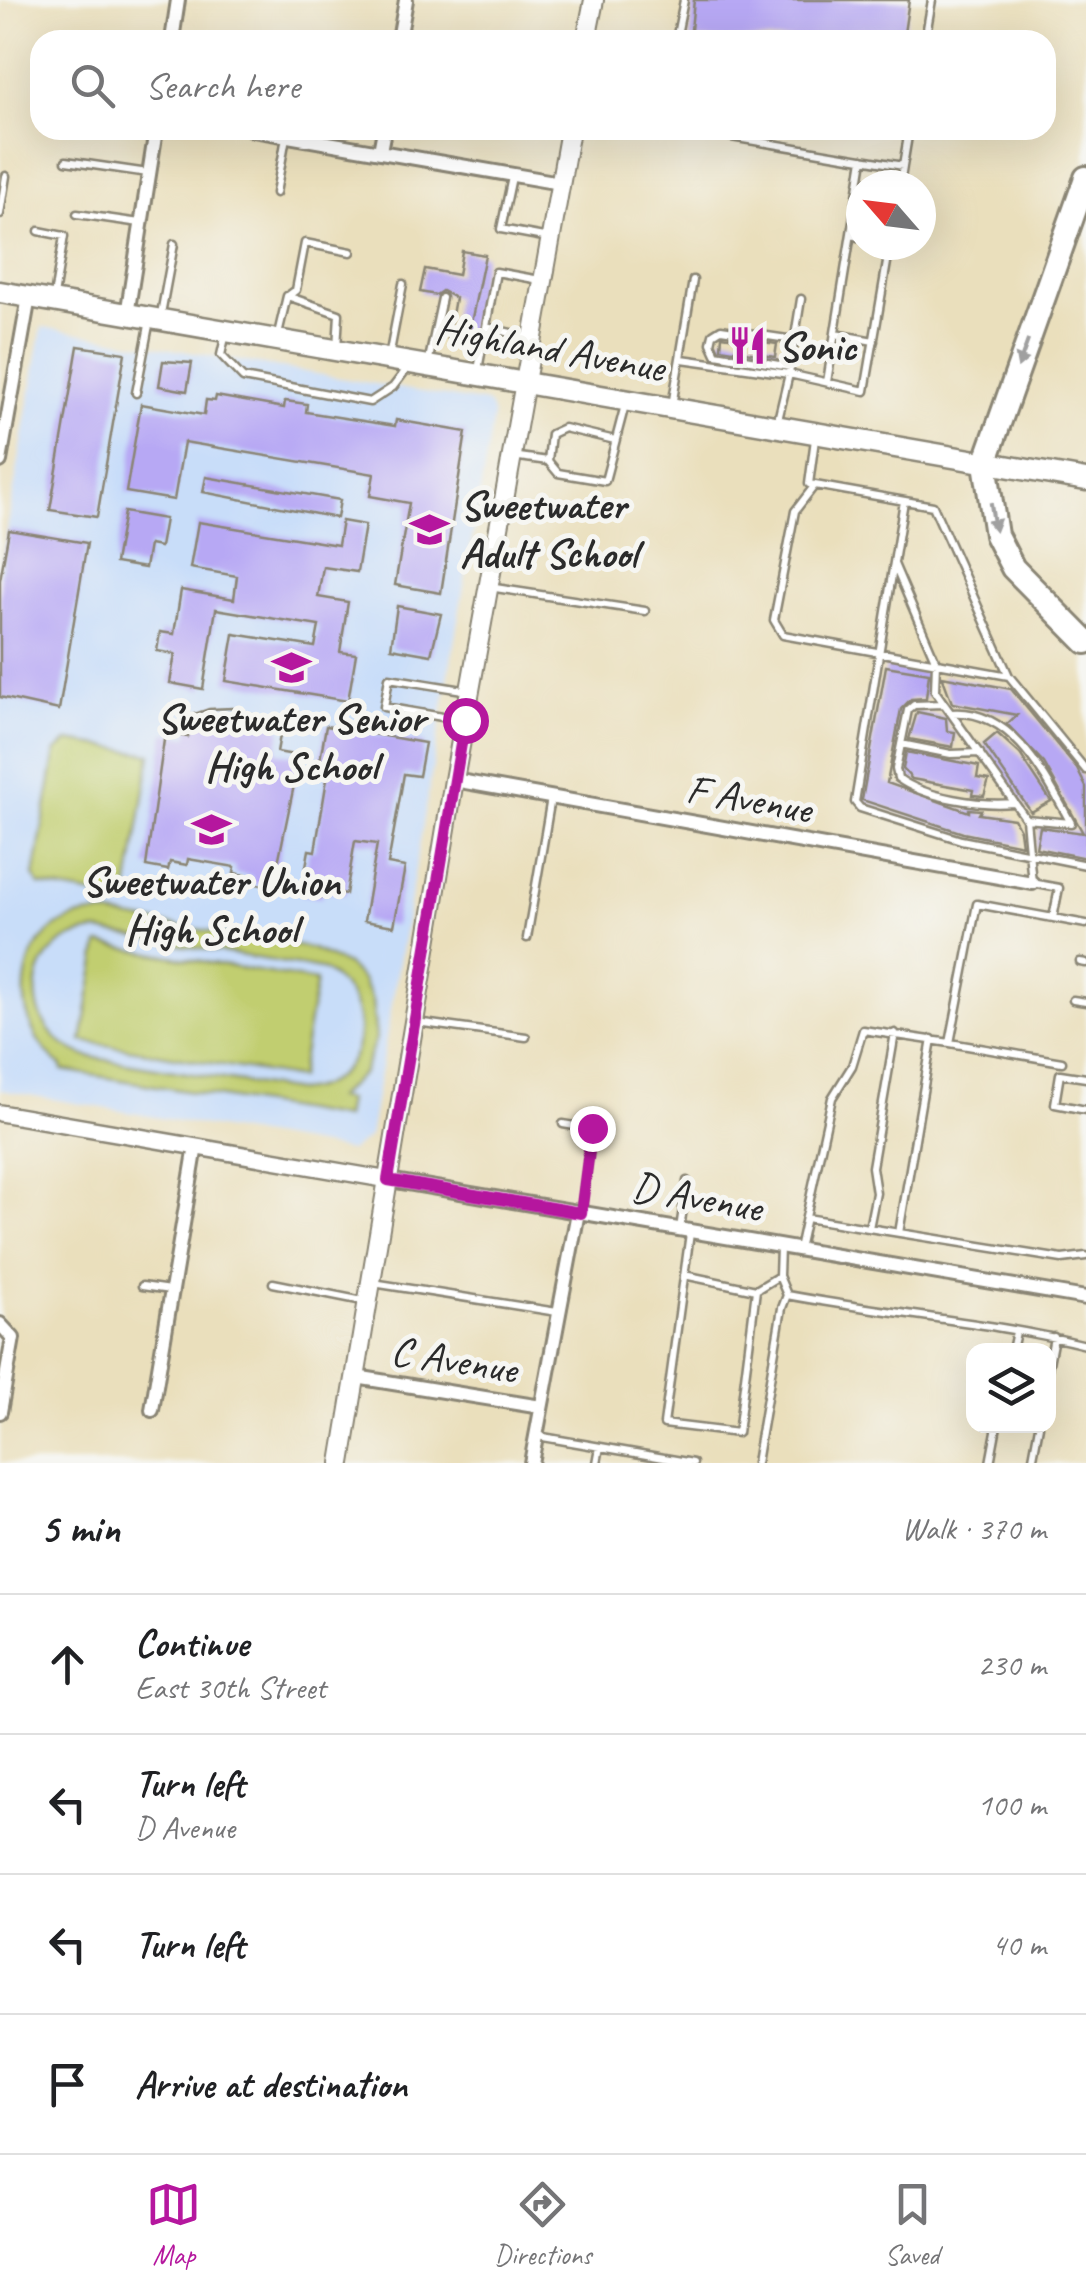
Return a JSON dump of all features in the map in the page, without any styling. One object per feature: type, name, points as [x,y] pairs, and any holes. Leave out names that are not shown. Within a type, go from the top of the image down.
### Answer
[{"type":"highway","points":[[1086,178],[985,463],[996,535],[1013,568],[1086,642]]},
{"type":"main road","points":[[588,30],[594,0]]},
{"type":"main road","points":[[341,1463],[454,780],[568,140]]},
{"type":"main road","name":"Highland Avenue","points":[[0,292],[1086,480]]},
{"type":"street","points":[[174,30],[178,0]]},
{"type":"street","points":[[401,30],[406,0]]},
{"type":"street","points":[[127,315],[154,140]]},
{"type":"street","points":[[311,140],[560,183]]},
{"type":"street","points":[[380,151],[382,140]]},
{"type":"street","points":[[0,461],[29,297]]},
{"type":"street","name":"F Avenue","points":[[454,780],[1032,883]]},
{"type":"street","name":"D Avenue","points":[[0,1112],[1086,1298]]},
{"type":"street","points":[[152,1410],[196,1146]]},
{"type":"street","points":[[531,1463],[579,1213]]},
{"type":"street","points":[[0,1324],[13,1338],[0,1412]]},
{"type":"street","name":"C Avenue","points":[[356,1377],[541,1407]]},
{"type":"lane","points":[[678,30],[684,0]]},
{"type":"lane","points":[[927,30],[932,0]]},
{"type":"lane","points":[[276,193],[285,140]]},
{"type":"lane","points":[[750,140],[903,166]]},
{"type":"lane","points":[[902,170],[907,140]]},
{"type":"lane","points":[[861,170],[863,159]]},
{"type":"lane","points":[[66,161],[149,173]]},
{"type":"lane","points":[[512,175],[501,229],[550,238]]},
{"type":"lane","points":[[0,214],[6,176]]},
{"type":"lane","points":[[77,214],[140,223]]},
{"type":"lane","points":[[39,232],[64,236],[54,302]]},
{"type":"lane","points":[[136,392],[174,244]]},
{"type":"lane","points":[[277,340],[287,296],[296,290],[305,244],[351,252]]},
{"type":"lane","points":[[826,382],[847,260]]},
{"type":"lane","points":[[794,340],[721,329],[713,334],[711,342],[716,354],[866,391],[888,260]]},
{"type":"lane","points":[[478,373],[496,272],[543,281]]},
{"type":"lane","points":[[672,407],[693,280]]},
{"type":"lane","points":[[388,358],[403,284]]},
{"type":"lane","points":[[287,296],[339,314],[337,350]]},
{"type":"lane","points":[[227,332],[221,355],[243,378],[370,402],[420,364],[442,298]]},
{"type":"lane","points":[[776,426],[801,298]]},
{"type":"lane","points":[[486,327],[534,339]]},
{"type":"lane","points":[[835,334],[874,341]]},
{"type":"lane","points":[[682,359],[789,370]]},
{"type":"lane","points":[[512,456],[548,462],[558,473],[604,481],[626,399]]},
{"type":"lane","points":[[548,462],[552,434],[564,428],[616,440]]},
{"type":"lane","points":[[816,433],[809,484],[933,506],[1009,676],[1086,770]]},
{"type":"lane","points":[[815,485],[795,511],[774,620],[784,635],[1009,676]]},
{"type":"lane","points":[[904,500],[855,802],[860,808],[961,840],[1086,865]]},
{"type":"lane","points":[[894,563],[936,662],[936,691],[1026,819],[1032,883],[1059,888],[1053,918]]},
{"type":"lane","points":[[488,587],[645,610]]},
{"type":"lane","points":[[465,720],[384,707],[388,678],[470,691]]},
{"type":"lane","points":[[943,704],[914,705],[908,710],[896,769],[903,782],[988,805],[1014,803]]},
{"type":"lane","points":[[950,714],[984,717],[1016,740],[1071,823],[1026,819]]},
{"type":"lane","points":[[901,744],[951,754],[981,753]]},
{"type":"lane","points":[[528,938],[551,797]]},
{"type":"lane","points":[[950,1042],[977,904],[1086,924]]},
{"type":"lane","points":[[1073,1000],[1086,1002]]},
{"type":"lane","points":[[414,1022],[526,1037]]},
{"type":"lane","points":[[798,1250],[832,1098],[852,1066],[859,1035],[869,1029],[1062,1062]]},
{"type":"lane","points":[[868,1228],[876,1193],[872,1167],[896,1033]]},
{"type":"lane","points":[[898,1232],[932,1039]]},
{"type":"lane","points":[[1086,1078],[1060,1074],[1055,1104],[1086,1110]]},
{"type":"lane","points":[[563,1124],[592,1128],[579,1213]]},
{"type":"lane","points":[[687,1181],[684,1275],[664,1424],[738,1432],[756,1290]]},
{"type":"lane","points":[[806,1218],[1062,1258],[1086,1256]]},
{"type":"lane","points":[[756,1463],[787,1295],[779,1276],[780,1247]]},
{"type":"lane","points":[[684,1275],[756,1290],[779,1276]]},
{"type":"lane","points":[[274,1283],[369,1302]]},
{"type":"lane","points":[[372,1283],[558,1312]]},
{"type":"lane","points":[[142,1286],[171,1290]]},
{"type":"lane","points":[[787,1295],[927,1315],[1086,1345]]},
{"type":"lane","points":[[1014,1343],[1016,1332]]},
{"type":"lane","points":[[1053,1343],[1054,1337]]},
{"type":"lane","points":[[990,1463],[996,1433]]},
{"type":"lane","points":[[1032,1463],[1038,1433]]},
{"type":"lane","points":[[536,1436],[693,1463]]},
{"type":"lane","points":[[597,1463],[600,1447]]},
{"type":"shaded area","name":"Sweetwater Union High School","points":[[42,327],[486,403],[490,407],[493,417],[369,1137],[350,1151],[0,1090],[0,570]]},
{"type":"green space","points":[[69,741],[151,754],[128,891],[116,899],[39,885],[34,876],[56,751]]},
{"type":"green space","points":[[104,914],[310,948],[347,965],[362,980],[372,1000],[376,1038],[363,1073],[336,1098],[347,1100],[344,1118],[62,1070],[42,1046],[30,1023],[25,997],[27,972],[36,949],[52,930],[74,918]],"holes":[[[98,931],[321,969],[340,984],[353,1002],[359,1021],[358,1041],[351,1060],[338,1075],[320,1086],[296,1091],[89,1057],[65,1046],[48,1029],[39,1009],[36,988],[41,968],[53,950],[72,937]]]},
{"type":"green space","points":[[99,944],[316,981],[299,1078],[82,1041]]},
{"type":"building","points":[[694,0],[909,0],[904,30],[691,30]]},
{"type":"building","points":[[462,251],[485,255],[467,342],[448,339],[455,298],[442,291],[436,295],[420,292],[425,269],[458,275]]},
{"type":"building","name":"Sonic","points":[[722,336],[777,344],[775,357],[721,348]]},
{"type":"building","points":[[78,346],[125,353],[97,517],[50,510]]},
{"type":"building","points":[[163,361],[192,363],[187,391],[159,386]]},
{"type":"building","points":[[216,396],[284,408],[285,401],[307,404],[306,412],[395,426],[396,420],[466,432],[441,593],[395,585],[409,503],[370,496],[374,474],[184,442],[174,500],[126,492],[141,404],[204,415],[206,400],[215,401]]},
{"type":"building","points":[[206,477],[340,500],[337,518],[203,492]]},
{"type":"building","points":[[124,512],[165,519],[160,547],[149,545],[145,568],[115,563]]},
{"type":"building","points":[[342,521],[365,525],[357,572],[323,567],[318,597],[348,602],[340,652],[356,654],[348,701],[226,681],[234,634],[315,647],[319,626],[216,609],[203,689],[170,683],[175,654],[157,651],[160,632],[174,634],[181,590],[234,599],[237,576],[190,568],[198,522],[338,545]]},
{"type":"building","points":[[9,530],[87,543],[59,710],[0,697],[0,580]]},
{"type":"building","points":[[397,606],[441,614],[431,655],[391,648]]},
{"type":"building","points":[[886,666],[929,673],[926,698],[911,699],[901,709],[887,783],[969,812],[981,810],[979,814],[1014,819],[1022,845],[963,833],[862,800]]},
{"type":"building","points":[[942,676],[1011,689],[1077,769],[1086,787],[1086,858],[1036,848],[1040,827],[1083,833],[1044,763],[1007,724],[1017,715],[952,703]]},
{"type":"building","points":[[233,708],[266,719],[281,730],[277,752],[300,756],[273,887],[251,883],[252,876],[234,873],[235,867],[188,859],[187,865],[170,862],[168,870],[146,866],[165,733],[188,737],[192,715],[209,709]]},
{"type":"building","points":[[917,712],[946,718],[947,731],[955,732],[953,747],[909,739]]},
{"type":"building","points":[[326,726],[425,743],[419,776],[404,774],[388,864],[405,867],[394,926],[364,921],[377,844],[355,841],[346,894],[323,890],[321,898],[301,894],[309,850],[315,851],[330,761],[320,760]]},
{"type":"building","points":[[997,733],[1020,754],[1051,801],[1031,812],[984,744]]},
{"type":"building","points":[[906,752],[979,766],[977,778],[989,780],[984,796],[972,795],[973,790],[912,779],[903,769]]},
{"type":"place","name":"Sonic","points":[[748,346]]},
{"type":"place","name":"Sweetwater Adult School","points":[[430,529]]},
{"type":"place","name":"Sweetwater Senior High School","points":[[291,667]]},
{"type":"place","name":"Sweetwater Union High School","points":[[211,830]]},
{"type":"route","points":[[465,720],[388,1180],[581,1213],[592,1128]]}]
